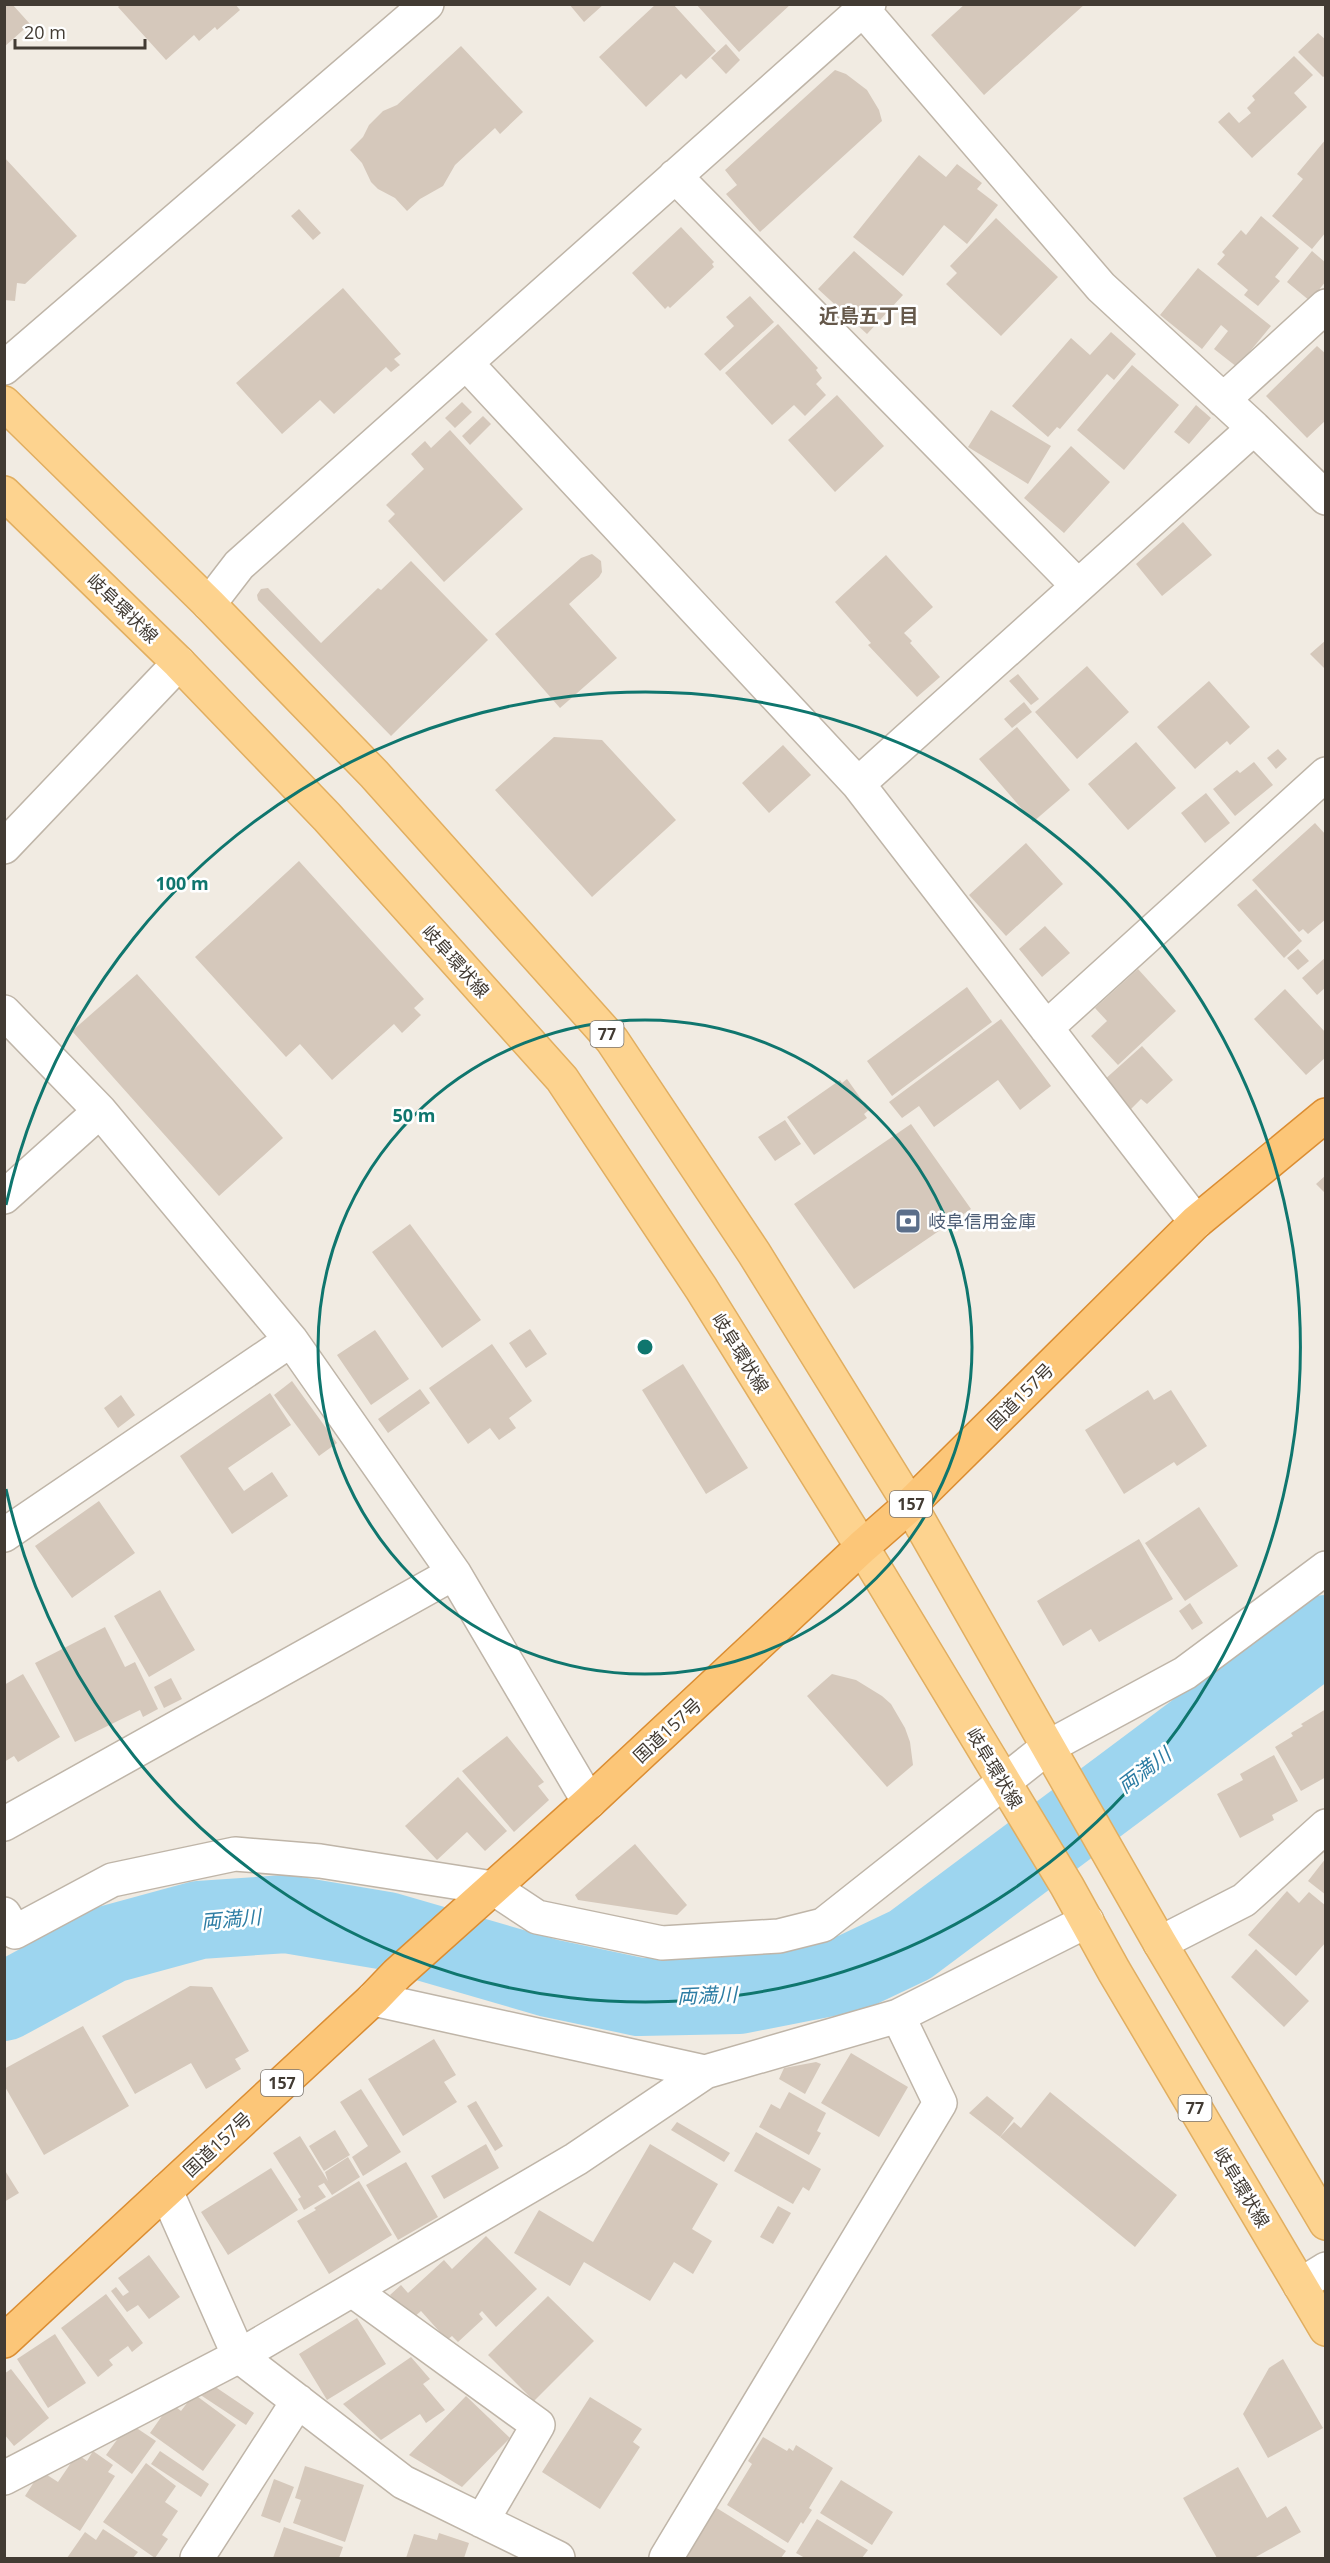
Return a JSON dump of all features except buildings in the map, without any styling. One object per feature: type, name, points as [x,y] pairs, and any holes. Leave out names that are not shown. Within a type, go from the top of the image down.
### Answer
[{"type":"highway","name":"国道157号","points":[[4,2341],[373,1999],[397,1974],[589,1802],[910,1505],[1196,1222],[1326,1115]]},
{"type":"main road","name":"77","points":[[4,403],[209,604],[374,774],[612,1040],[754,1253],[910,1505],[1160,1943],[1326,2223]]},
{"type":"main road","name":"岐阜環状線","points":[[4,493],[179,663],[327,817],[562,1079],[701,1288],[862,1547],[1087,1921],[1313,2277],[1326,2329]]},
{"type":"street","points":[[4,368],[427,4]]},
{"type":"street","points":[[209,604],[239,565],[863,6],[1101,287],[1254,428],[1326,498]]},
{"type":"street","points":[[675,176],[1078,586]]},
{"type":"street","points":[[1223,400],[1326,306]]},
{"type":"street","points":[[466,363],[858,784],[1196,1222]]},
{"type":"street","points":[[858,784],[1254,428]]},
{"type":"street","points":[[4,847],[179,663]]},
{"type":"street","points":[[1046,1028],[1326,774]]},
{"type":"street","points":[[4,1012],[100,1111],[291,1340],[454,1573],[589,1802]]},
{"type":"street","points":[[4,1197],[100,1111]]},
{"type":"street","points":[[4,1535],[291,1340]]},
{"type":"street","points":[[4,1914],[15,1932],[112,1880],[235,1854],[320,1861],[493,1888],[537,1917],[662,1943],[779,1936],[823,1925],[1047,1747],[1185,1673],[1326,1568]]},
{"type":"street","points":[[4,1824],[454,1573]]},
{"type":"street","points":[[1160,1943],[1244,1900],[1326,1826]]},
{"type":"street","points":[[4,2478],[239,2356],[576,2158],[705,2072],[898,2016],[1087,1921]]},
{"type":"street","points":[[373,1999],[705,2072]]},
{"type":"street","points":[[666,2559],[940,2103],[898,2016]]},
{"type":"street","points":[[166,2191],[239,2356],[403,2482],[558,2559]]},
{"type":"street","points":[[352,2290],[538,2425],[482,2521]]},
{"type":"street","points":[[197,2559],[298,2402]]},
{"type":"waterway","name":"両満川","points":[[4,2002],[111,1944],[199,1920],[286,1914],[387,1931],[549,1978],[639,1997],[739,1995],[851,1973],[910,1945],[1326,1634]]},
{"type":"place","name":"岐阜信用金庫","points":[[908,1221]]},
{"type":"district","name":"近島五丁目","points":[[869,315]]}]
